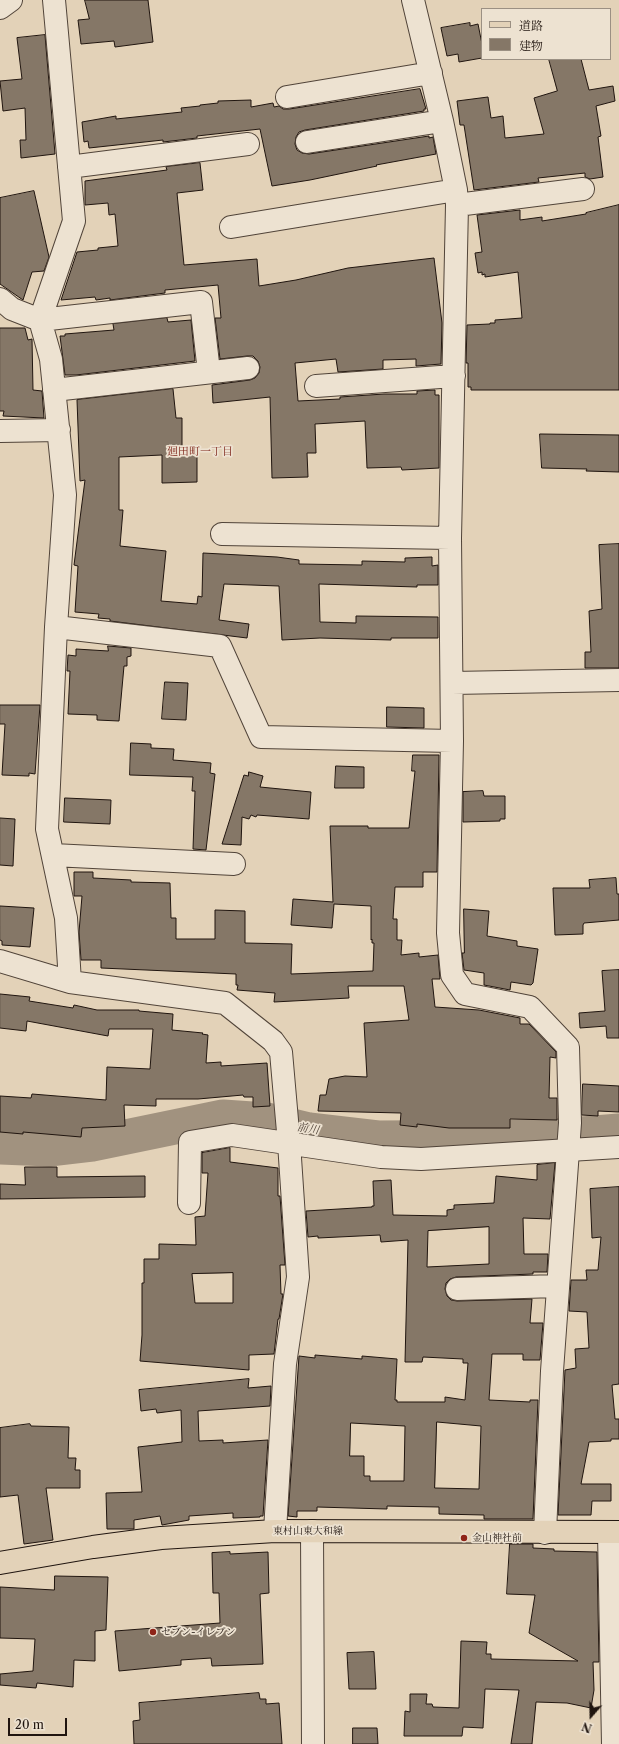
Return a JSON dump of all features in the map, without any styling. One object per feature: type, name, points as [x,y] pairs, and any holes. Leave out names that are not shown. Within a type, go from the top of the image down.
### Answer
[{"type":"main road","name":"東村山東大和線","points":[[0,1564],[93,1547],[161,1538],[275,1531],[546,1533],[614,1532]]},
{"type":"street","points":[[0,8],[11,0]]},
{"type":"street","points":[[54,0],[74,221],[40,320],[51,359],[65,495],[56,627],[47,829],[66,918],[70,982]]},
{"type":"street","points":[[413,0],[442,121],[456,198],[450,538],[452,741],[448,933],[452,975],[465,994],[530,1007],[568,1047],[569,1139],[557,1286],[552,1371],[546,1533]]},
{"type":"street","points":[[300,100],[431,74]]},
{"type":"street","points":[[307,142],[339,145],[442,121]]},
{"type":"street","points":[[69,167],[248,144]]},
{"type":"street","points":[[231,227],[456,198],[583,189]]},
{"type":"street","points":[[0,299],[12,308],[40,320],[201,302],[209,372]]},
{"type":"street","points":[[54,390],[248,368]]},
{"type":"street","points":[[316,386],[454,376]]},
{"type":"street","points":[[0,432],[59,430]]},
{"type":"street","points":[[222,534],[450,538]]},
{"type":"street","points":[[56,627],[220,646],[261,736],[452,741]]},
{"type":"street","points":[[452,683],[619,680]]},
{"type":"street","points":[[53,855],[234,864]]},
{"type":"street","points":[[0,961],[70,982],[225,1003],[273,1041],[281,1052],[298,1277],[285,1364],[275,1531]]},
{"type":"street","points":[[189,1203],[190,1142],[232,1135],[288,1139],[381,1157],[421,1159],[569,1139],[619,1147]]},
{"type":"street","points":[[457,1290],[557,1286]]},
{"type":"street","points":[[312,1531],[313,1744]]},
{"type":"street","points":[[613,1744],[614,1532]]},
{"type":"building","points":[[85,0],[148,0],[153,42],[115,47],[114,41],[81,44],[78,20],[89,19]]},
{"type":"building","points":[[470,23],[470,26],[478,24],[481,39],[481,58],[459,62],[458,54],[447,56],[441,28]]},
{"type":"building","points":[[45,35],[55,154],[21,158],[20,140],[26,140],[25,108],[3,111],[0,81],[22,79],[17,38]]},
{"type":"building","points":[[549,60],[581,60],[589,90],[613,86],[615,101],[596,106],[601,136],[598,137],[603,177],[590,179],[585,177],[585,173],[538,178],[539,182],[474,190],[464,125],[460,125],[457,101],[488,97],[491,118],[503,116],[505,138],[544,134],[534,98],[557,91]]},
{"type":"building","points":[[420,89],[426,109],[424,109],[424,111],[305,130],[299,132],[296,137],[295,144],[297,150],[302,153],[309,154],[429,136],[429,138],[433,137],[436,154],[376,165],[377,166],[310,180],[272,186],[260,129],[197,136],[197,138],[163,142],[163,140],[89,148],[88,141],[84,142],[82,122],[116,116],[116,119],[182,112],[181,108],[218,103],[218,101],[251,100],[251,107],[273,103],[274,107],[279,106],[283,109],[289,109]]},
{"type":"building","points":[[200,163],[203,190],[177,193],[184,265],[257,259],[259,286],[296,280],[348,268],[434,258],[442,323],[441,364],[416,366],[416,359],[383,360],[383,369],[338,372],[336,359],[295,363],[298,401],[340,399],[340,397],[384,394],[417,394],[417,391],[435,390],[435,395],[439,395],[439,468],[402,470],[401,467],[367,468],[365,421],[315,424],[316,453],[307,453],[308,477],[272,478],[270,397],[213,403],[212,385],[250,380],[255,378],[259,373],[260,367],[258,361],[253,356],[220,359],[215,318],[221,318],[218,285],[165,290],[165,293],[110,300],[110,298],[96,300],[95,297],[61,300],[77,252],[118,246],[115,214],[109,215],[108,203],[85,205],[85,181],[167,170],[166,167]]},
{"type":"building","points":[[34,191],[49,257],[44,271],[32,272],[23,300],[0,284],[0,198]]},
{"type":"building","points":[[619,205],[619,390],[471,390],[471,387],[468,387],[468,363],[466,363],[467,325],[490,324],[495,323],[495,320],[522,318],[518,272],[485,277],[485,274],[482,275],[482,272],[478,273],[475,253],[482,252],[477,215],[520,210],[520,220],[542,217],[542,221],[586,214]]},
{"type":"building","points":[[167,318],[168,322],[191,320],[195,361],[65,375],[60,336],[65,336],[65,334],[114,330],[113,324]]},
{"type":"building","points":[[0,328],[25,328],[28,340],[32,339],[33,390],[42,391],[44,418],[3,416],[4,411],[0,411]]},
{"type":"building","points":[[173,389],[176,418],[182,418],[182,452],[197,451],[197,482],[162,483],[162,455],[119,457],[119,510],[123,510],[120,546],[166,551],[161,601],[197,604],[198,596],[202,597],[203,553],[277,557],[299,560],[299,564],[362,565],[362,561],[405,562],[405,558],[432,557],[432,566],[438,565],[438,585],[417,585],[417,587],[319,584],[320,622],[356,623],[356,616],[438,617],[438,638],[391,638],[391,640],[320,638],[282,640],[279,586],[224,584],[219,620],[249,624],[247,638],[110,621],[110,619],[98,618],[99,614],[75,612],[78,566],[74,565],[85,480],[80,481],[77,400]]},
{"type":"building","points":[[540,434],[619,435],[619,472],[586,471],[587,469],[542,468]]},
{"type":"building","points":[[619,544],[619,668],[585,668],[585,652],[591,652],[589,611],[602,609],[599,545]]},
{"type":"building","points":[[108,646],[131,648],[131,656],[127,657],[127,666],[124,666],[119,721],[97,720],[97,715],[68,714],[70,671],[67,671],[68,655],[76,656],[76,649],[108,651]]},
{"type":"building","points":[[165,682],[188,683],[186,720],[162,719]]},
{"type":"building","points":[[0,705],[40,705],[35,774],[29,773],[29,776],[2,775],[5,724],[0,724]]},
{"type":"building","points":[[387,707],[424,708],[424,728],[387,727]]},
{"type":"building","points":[[131,743],[151,744],[151,748],[174,749],[173,760],[211,763],[210,773],[215,774],[206,850],[193,849],[195,791],[192,791],[193,777],[130,775]]},
{"type":"building","points":[[413,755],[439,755],[437,872],[423,872],[423,887],[395,887],[393,919],[397,919],[397,940],[402,940],[401,955],[419,953],[419,957],[438,955],[440,979],[432,979],[435,1007],[479,1010],[520,1018],[520,1024],[529,1024],[556,1052],[556,1058],[550,1057],[549,1098],[557,1098],[557,1120],[510,1119],[510,1128],[449,1128],[417,1124],[417,1127],[400,1125],[401,1113],[318,1111],[320,1095],[326,1095],[329,1079],[345,1076],[367,1077],[364,1023],[409,1020],[404,986],[348,986],[349,998],[274,1002],[275,993],[237,990],[238,985],[236,985],[236,974],[101,968],[101,960],[81,960],[79,932],[82,896],[74,896],[74,872],[93,872],[93,878],[131,880],[131,882],[170,883],[171,918],[176,918],[176,939],[215,939],[215,910],[245,911],[245,943],[292,944],[291,974],[373,971],[374,943],[372,943],[372,939],[371,940],[371,906],[334,904],[332,928],[291,925],[293,899],[333,902],[330,826],[409,828],[415,771],[412,771]]},
{"type":"building","points":[[336,766],[364,767],[364,788],[335,788]]},
{"type":"building","points":[[249,772],[263,776],[260,787],[311,792],[309,819],[257,815],[256,817],[251,815],[249,819],[242,817],[241,845],[222,844],[244,775],[248,776]]},
{"type":"building","points":[[483,791],[484,796],[505,796],[505,819],[500,819],[500,821],[463,822],[463,792]]},
{"type":"building","points":[[65,798],[111,800],[110,824],[64,822]]},
{"type":"building","points":[[0,818],[15,819],[13,866],[0,865]]},
{"type":"building","points":[[616,878],[617,894],[619,894],[619,920],[584,923],[583,934],[555,935],[553,888],[590,888],[589,880]]},
{"type":"building","points":[[0,906],[34,908],[30,947],[2,945],[2,941],[0,940]]},
{"type":"building","points":[[464,909],[489,911],[487,936],[517,941],[517,946],[538,949],[533,983],[531,985],[511,982],[510,990],[484,985],[484,973],[464,970],[462,953],[464,953]]},
{"type":"building","points":[[619,970],[619,1038],[607,1038],[606,1026],[580,1028],[579,1013],[605,1011],[602,971]]},
{"type":"building","points":[[0,994],[30,997],[29,1001],[73,1008],[74,1005],[97,1010],[139,1010],[173,1014],[172,1030],[203,1033],[202,1034],[208,1035],[206,1063],[221,1062],[221,1066],[267,1063],[270,1106],[253,1107],[253,1097],[244,1097],[243,1095],[198,1099],[156,1099],[156,1106],[124,1105],[125,1126],[82,1128],[81,1137],[23,1132],[23,1134],[0,1132],[0,1096],[31,1098],[32,1094],[106,1100],[107,1067],[150,1069],[153,1029],[109,1029],[108,1036],[27,1021],[26,1031],[0,1028]]},
{"type":"building","points":[[583,1084],[619,1086],[619,1112],[598,1111],[598,1116],[582,1115]]},
{"type":"building","points":[[230,1148],[230,1162],[278,1168],[278,1196],[280,1196],[285,1265],[280,1265],[281,1294],[283,1294],[278,1319],[274,1354],[249,1355],[249,1370],[140,1361],[144,1259],[159,1259],[159,1244],[196,1245],[195,1217],[205,1216],[208,1173],[202,1173],[202,1153]],"holes":[[[233,1273],[233,1303],[195,1303],[192,1274]]]},
{"type":"building","points":[[555,1163],[550,1219],[523,1218],[524,1254],[548,1254],[547,1272],[533,1272],[533,1274],[456,1277],[450,1279],[446,1283],[445,1289],[447,1296],[451,1300],[457,1301],[532,1299],[530,1323],[543,1323],[540,1360],[523,1360],[523,1354],[492,1354],[489,1400],[530,1402],[530,1400],[538,1400],[533,1519],[484,1519],[484,1515],[439,1514],[439,1507],[387,1506],[387,1509],[317,1507],[317,1511],[297,1511],[297,1517],[288,1516],[299,1356],[315,1358],[315,1355],[362,1359],[362,1356],[397,1359],[395,1400],[397,1400],[397,1402],[445,1402],[445,1397],[465,1400],[468,1363],[463,1363],[463,1359],[423,1357],[422,1362],[405,1362],[408,1240],[381,1242],[380,1235],[318,1238],[318,1236],[308,1237],[306,1211],[372,1207],[374,1206],[373,1181],[391,1180],[393,1215],[447,1216],[447,1210],[454,1209],[454,1205],[494,1203],[496,1176],[537,1180],[537,1165]],"holes":[[[489,1227],[489,1264],[427,1267],[428,1231]],[[437,1422],[481,1426],[479,1489],[435,1488]],[[351,1423],[405,1426],[404,1481],[370,1481],[370,1476],[364,1476],[364,1456],[350,1456]]]},
{"type":"building","points":[[25,1167],[57,1167],[57,1177],[145,1176],[145,1197],[0,1199],[0,1184],[25,1185]]},
{"type":"building","points":[[619,1187],[619,1384],[612,1385],[615,1419],[619,1419],[619,1439],[589,1442],[581,1484],[611,1484],[611,1501],[592,1501],[591,1515],[558,1515],[565,1370],[576,1368],[575,1349],[589,1348],[587,1312],[569,1311],[571,1280],[587,1280],[586,1270],[598,1270],[601,1237],[592,1238],[590,1189]]},
{"type":"building","points":[[249,1379],[248,1388],[271,1386],[270,1406],[198,1411],[199,1441],[223,1440],[223,1443],[268,1440],[263,1516],[233,1518],[233,1513],[189,1516],[189,1520],[162,1525],[160,1516],[134,1520],[134,1529],[107,1529],[106,1493],[142,1492],[138,1447],[182,1442],[181,1410],[157,1413],[156,1409],[141,1411],[139,1390]]},
{"type":"building","points":[[30,1424],[31,1426],[69,1427],[68,1458],[76,1458],[75,1470],[80,1470],[80,1488],[46,1488],[53,1540],[24,1544],[18,1495],[0,1497],[0,1428]]},
{"type":"building","points":[[510,1544],[533,1544],[533,1548],[554,1549],[554,1551],[597,1552],[599,1662],[593,1662],[594,1690],[591,1708],[567,1703],[536,1702],[532,1744],[511,1744],[519,1690],[485,1689],[483,1728],[463,1727],[462,1736],[404,1736],[405,1711],[410,1712],[410,1694],[427,1694],[426,1704],[432,1704],[433,1707],[459,1708],[461,1641],[487,1642],[486,1654],[491,1654],[491,1659],[578,1661],[529,1633],[535,1595],[507,1594]]},
{"type":"building","points":[[230,1552],[230,1554],[268,1552],[269,1593],[260,1594],[263,1664],[212,1666],[211,1658],[181,1660],[181,1665],[119,1671],[115,1631],[220,1623],[219,1593],[213,1593],[212,1553]]},
{"type":"building","points":[[55,1576],[108,1577],[106,1630],[95,1631],[95,1661],[74,1660],[73,1687],[37,1683],[36,1688],[0,1685],[0,1674],[33,1671],[35,1639],[0,1638],[0,1587],[54,1590]]},
{"type":"building","points":[[374,1652],[376,1689],[349,1689],[347,1653]]},
{"type":"building","points":[[259,1693],[260,1699],[266,1699],[266,1704],[279,1703],[282,1744],[134,1744],[133,1721],[140,1720],[139,1703]]},
{"type":"building","points":[[353,1728],[377,1728],[378,1744],[353,1744]]},
{"type":"waterway","name":"前川","points":[[0,1147],[49,1149],[92,1144],[223,1117],[267,1120],[309,1130],[378,1138],[545,1137],[619,1131]]},
{"type":"place","name":"金山神社前","points":[[464,1538]]},
{"type":"place","name":"セブン-イレブン","points":[[153,1632]]},
{"type":"district","name":"廻田町一丁目","points":[[200,452]]}]
